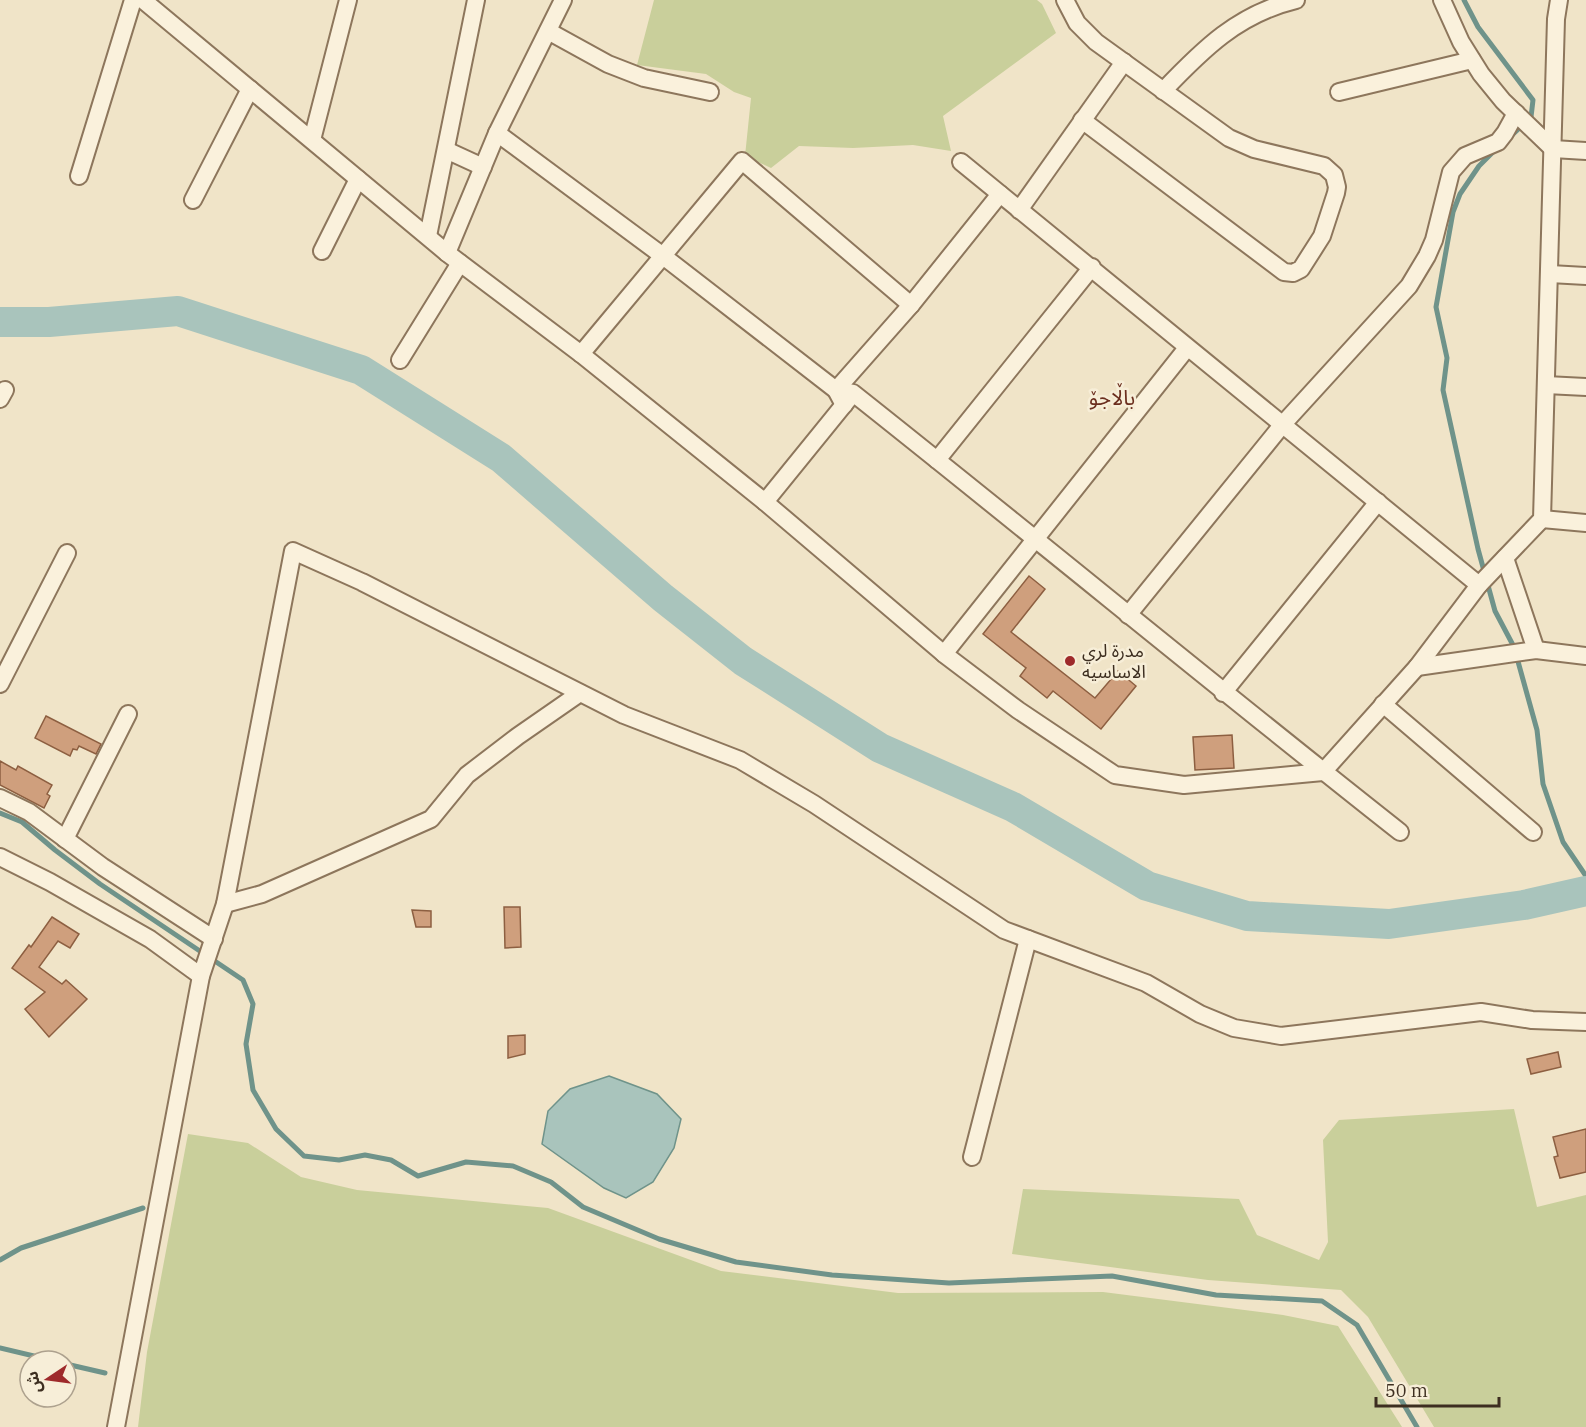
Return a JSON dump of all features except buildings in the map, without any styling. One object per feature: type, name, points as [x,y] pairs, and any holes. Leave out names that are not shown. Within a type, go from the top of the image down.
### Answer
[{"type":"street","points":[[80,176],[133,0]]},
{"type":"street","points":[[143,0],[454,258],[581,354],[765,502],[944,654],[1018,710],[1115,776],[1185,785],[1323,771],[1417,667],[1479,585],[1542,519],[1556,19],[1559,0]]},
{"type":"street","points":[[312,140],[348,0]]},
{"type":"street","points":[[428,236],[476,0]]},
{"type":"street","points":[[400,360],[454,258],[483,166],[563,0]]},
{"type":"street","points":[[1065,0],[1077,23],[1086,33],[1217,130],[1254,149],[1324,166],[1334,175],[1337,187],[1322,236],[1301,269],[1293,273],[1284,272],[1082,120]]},
{"type":"street","points":[[1163,91],[1210,44],[1231,27],[1269,8],[1296,0]]},
{"type":"street","points":[[1442,0],[1472,60],[1492,88],[1553,149],[1586,151]]},
{"type":"street","points":[[548,31],[608,64],[644,78],[710,92]]},
{"type":"street","points":[[1340,92],[1472,60]]},
{"type":"street","points":[[1019,210],[1124,62]]},
{"type":"street","points":[[193,200],[250,89]]},
{"type":"street","points":[[1128,615],[1283,424],[1409,286],[1434,240],[1451,172],[1465,156],[1498,142],[1516,113]]},
{"type":"street","points":[[497,133],[663,256],[844,396],[938,460],[1223,693],[1400,832]]},
{"type":"street","points":[[446,150],[483,166]]},
{"type":"street","points":[[581,354],[742,161],[911,305]]},
{"type":"street","points":[[961,162],[1479,585]]},
{"type":"street","points":[[322,251],[358,179]]},
{"type":"street","points":[[765,502],[911,305],[1000,194]]},
{"type":"street","points":[[938,460],[1092,267]]},
{"type":"street","points":[[1550,274],[1586,276]]},
{"type":"street","points":[[944,654],[1187,348]]},
{"type":"street","points":[[1546,385],[1586,387]]},
{"type":"street","points":[[1223,693],[1378,502]]},
{"type":"street","points":[[1542,519],[1586,523]]},
{"type":"street","points":[[116,1427],[202,971],[225,904],[293,550],[362,582],[624,715],[740,760],[814,804],[1004,930],[1146,983],[1200,1014],[1234,1028],[1281,1036],[1481,1012],[1532,1020],[1586,1022]]},
{"type":"street","points":[[0,684],[67,553]]},
{"type":"street","points":[[1505,558],[1536,650]]},
{"type":"street","points":[[1417,667],[1536,650],[1586,656]]},
{"type":"street","points":[[225,904],[262,894],[431,819],[467,775],[518,735],[580,693]]},
{"type":"street","points":[[1383,704],[1533,832]]},
{"type":"street","points":[[65,839],[128,714]]},
{"type":"street","points":[[0,798],[29,812],[212,943]]},
{"type":"street","points":[[0,857],[50,882],[202,971]]},
{"type":"street","points":[[972,1157],[1028,939]]},
{"type":"green space","points":[[654,0],[1037,0],[1042,4],[1056,33],[943,116],[951,151],[913,145],[853,148],[799,146],[771,168],[745,156],[751,98],[734,92],[706,74],[637,65]]},
{"type":"green space","points":[[1514,1109],[1537,1207],[1586,1195],[1586,1427],[1434,1427],[1368,1317],[1341,1290],[1208,1280],[1012,1254],[1023,1189],[1239,1199],[1257,1235],[1319,1260],[1328,1242],[1323,1140],[1339,1120]]},
{"type":"green space","points":[[188,1134],[248,1143],[301,1177],[357,1190],[548,1208],[721,1271],[898,1293],[1103,1292],[1283,1315],[1338,1326],[1402,1427],[138,1427],[147,1352]]},
{"type":"water","points":[[609,1076],[657,1094],[681,1119],[674,1148],[653,1182],[626,1198],[604,1188],[542,1144],[548,1111],[570,1089]]},
{"type":"waterway","points":[[1464,0],[1478,27],[1533,100],[1531,117],[1511,136]]},
{"type":"waterway","points":[[1495,150],[1479,166],[1460,194],[1453,212],[1436,307],[1447,358],[1443,390],[1478,549],[1495,611],[1514,647],[1537,730],[1543,784],[1563,842],[1586,876]]},
{"type":"waterway","points":[[0,322],[49,322],[178,311],[361,370],[501,458],[663,598],[743,661],[880,748],[1013,807],[1147,886],[1247,916],[1389,924],[1524,905],[1586,891]]},
{"type":"waterway","points":[[0,813],[22,822],[100,884],[243,980],[253,1004],[246,1044],[253,1090],[276,1129],[304,1156],[339,1160],[365,1155],[391,1160],[418,1176],[466,1162],[513,1166],[551,1182],[583,1207],[659,1239],[736,1262],[832,1275],[949,1283],[1112,1276],[1216,1295],[1322,1301],[1357,1325],[1417,1427]]},
{"type":"waterway","points":[[0,1260],[21,1248],[143,1208]]},
{"type":"waterway","points":[[0,1348],[18,1352]]},
{"type":"waterway","points":[[78,1367],[105,1373]]},
{"type":"place","name":"مدرة لري الاساسیه","points":[[1070,661]]},
{"type":"district","name":"باڵاجۆ","points":[[1112,398]]}]
